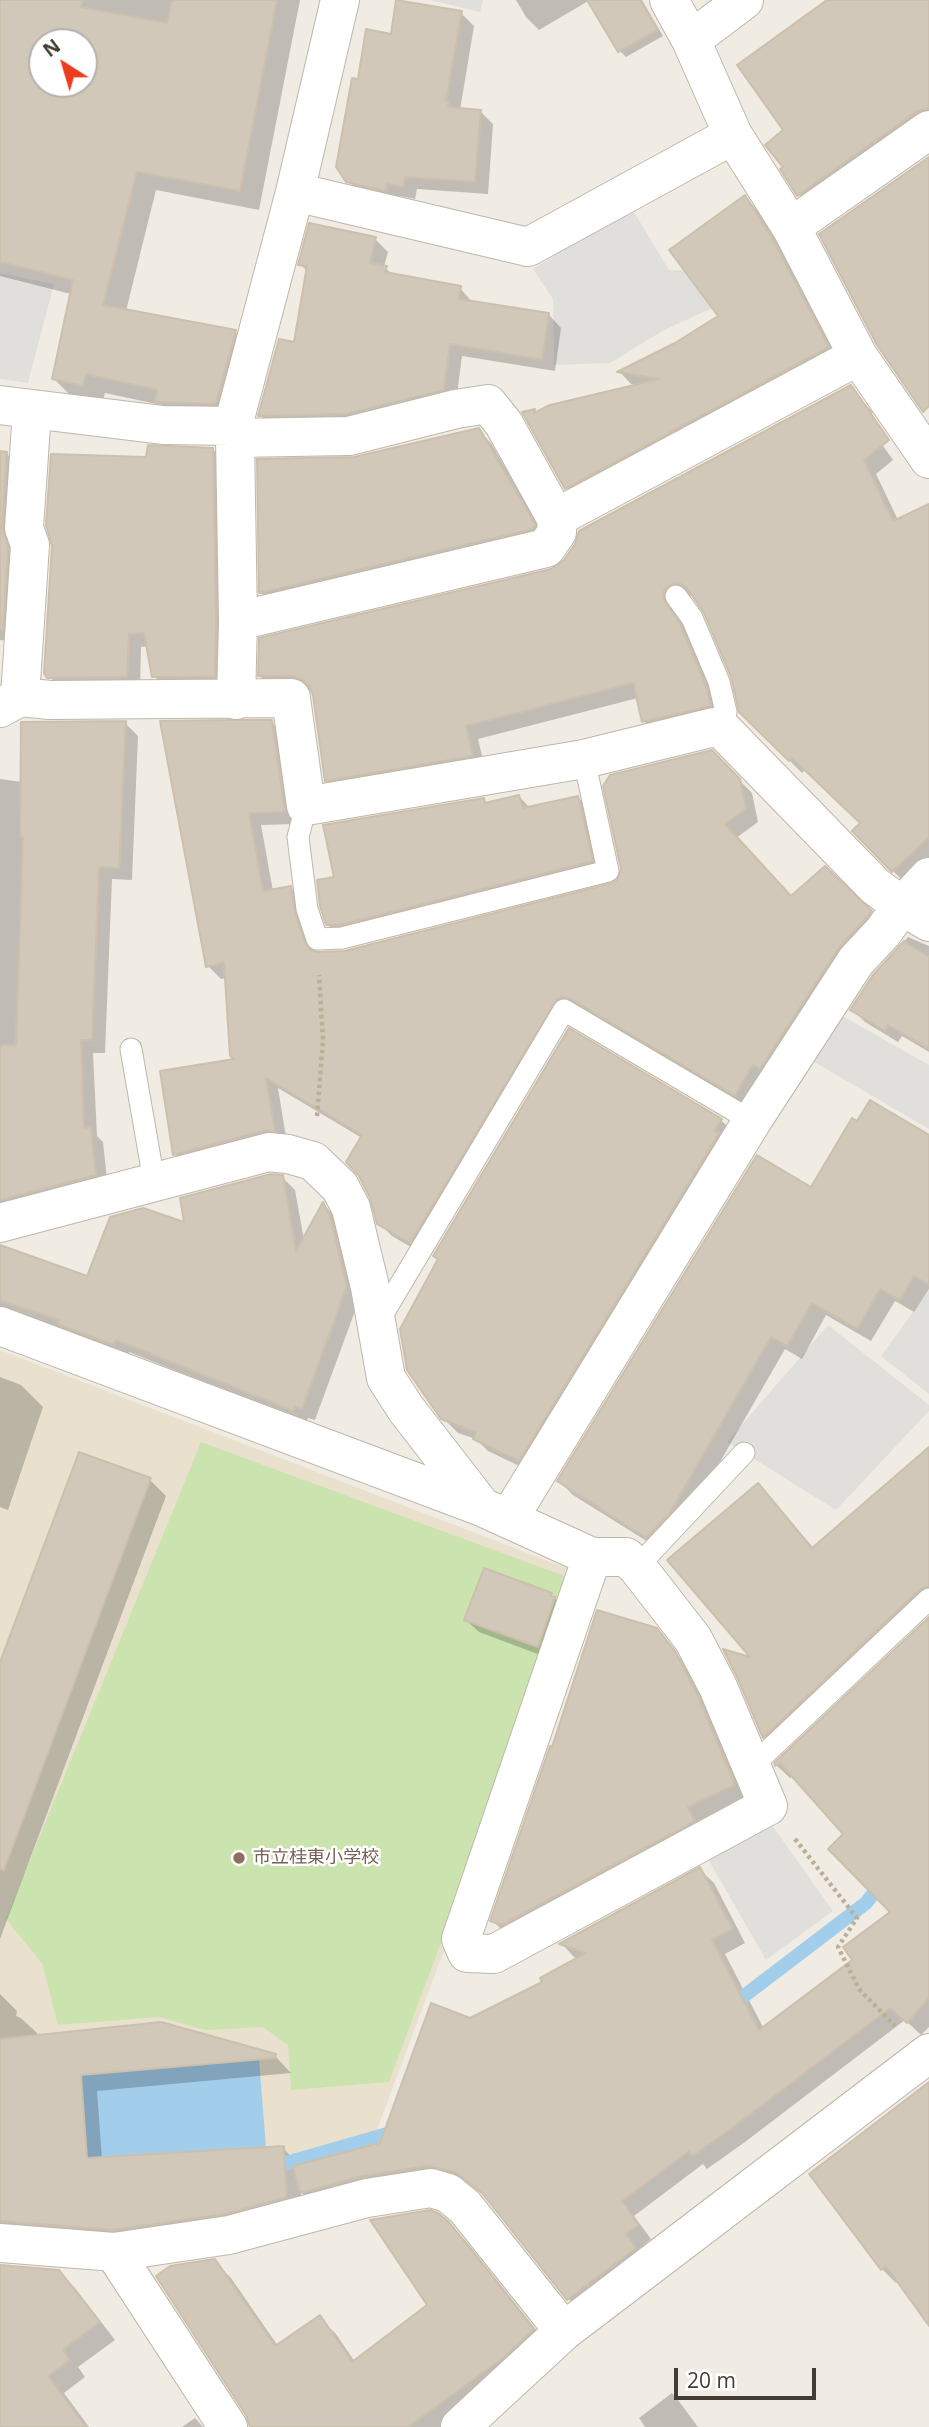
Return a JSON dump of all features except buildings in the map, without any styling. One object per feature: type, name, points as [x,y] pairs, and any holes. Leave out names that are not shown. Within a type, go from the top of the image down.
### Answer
[{"type":"street","points":[[236,700],[238,621],[234,432],[340,0]]},
{"type":"street","points":[[669,0],[691,40],[733,135],[791,227],[858,356],[929,459]]},
{"type":"street","points":[[691,40],[744,0]]},
{"type":"street","points":[[791,227],[929,130]]},
{"type":"street","points":[[295,192],[528,247],[733,135]]},
{"type":"street","points":[[555,518],[858,356]]},
{"type":"street","points":[[238,621],[546,548],[557,532],[555,518],[504,424],[488,404],[456,409],[349,436],[234,432],[16,408],[24,528],[30,545],[10,703],[50,700],[291,698],[306,806],[584,759],[714,727],[724,731],[875,886],[916,914]]},
{"type":"street","points":[[496,1512],[856,961],[883,932],[916,914],[929,877]]},
{"type":"street","points":[[0,1223],[269,1152],[313,1161],[340,1187],[351,1208],[370,1287],[386,1378],[406,1409],[496,1512]]},
{"type":"street","points":[[0,1326],[496,1512],[592,1557],[625,1556],[693,1639],[719,1687],[768,1806],[494,1954],[467,1953],[461,1939],[592,1557]]},
{"type":"street","points":[[460,2427],[564,2331],[928,2057]]},
{"type":"street","points":[[0,2243],[114,2252],[229,2235],[368,2198],[431,2188],[448,2193],[465,2207],[564,2331]]},
{"type":"street","points":[[114,2252],[228,2427]]},
{"type":"lane","points":[[676,596],[692,618],[719,682],[726,712],[714,727]]},
{"type":"lane","points":[[306,806],[298,836],[307,909],[317,939],[342,938],[608,871],[584,759]]},
{"type":"lane","points":[[375,1327],[564,1010],[752,1121]]},
{"type":"lane","points":[[131,1049],[154,1181]]},
{"type":"lane","points":[[636,1567],[744,1453]]},
{"type":"lane","points":[[751,1767],[929,1599]]},
{"type":"path","points":[[313,1161],[323,1041],[317,939]]},
{"type":"path","points":[[768,1806],[856,1918],[838,1947],[859,1989],[928,2057]]},
{"type":"shaded area","points":[[430,0],[483,0],[480,12]]},
{"type":"shaded area","points":[[631,207],[669,270],[705,271],[719,305],[664,330],[610,363],[554,365],[553,299],[533,269]]},
{"type":"shaded area","points":[[0,273],[54,284],[28,383],[0,379]]},
{"type":"shaded area","points":[[839,1014],[929,1065],[929,1129],[809,1059]]},
{"type":"shaded area","points":[[929,1290],[929,1394],[881,1356]]},
{"type":"shaded area","points":[[828,1325],[929,1405],[929,1411],[836,1510],[727,1442]]},
{"type":"shaded area","name":"市立桂東小学校","points":[[0,1350],[574,1571],[580,1587],[377,2130],[187,2194],[0,2193]]},
{"type":"shaded area","points":[[767,1818],[833,1911],[766,1960],[704,1852]]},
{"type":"green space","name":"市立桂東小学校","points":[[201,1442],[567,1577],[575,1584],[389,2082],[291,2090],[288,2045],[263,2027],[205,2030],[159,2017],[58,2025],[42,1963],[6,1919]]},
{"type":"water","points":[[259,2059],[266,2147],[87,2158],[81,2075]]},
{"type":"waterway","points":[[727,2009],[866,1903],[884,1880]]},
{"type":"waterway","points":[[269,2168],[401,2130]]},
{"type":"place","name":"市立桂東小学校","points":[[239,1858]]}]
